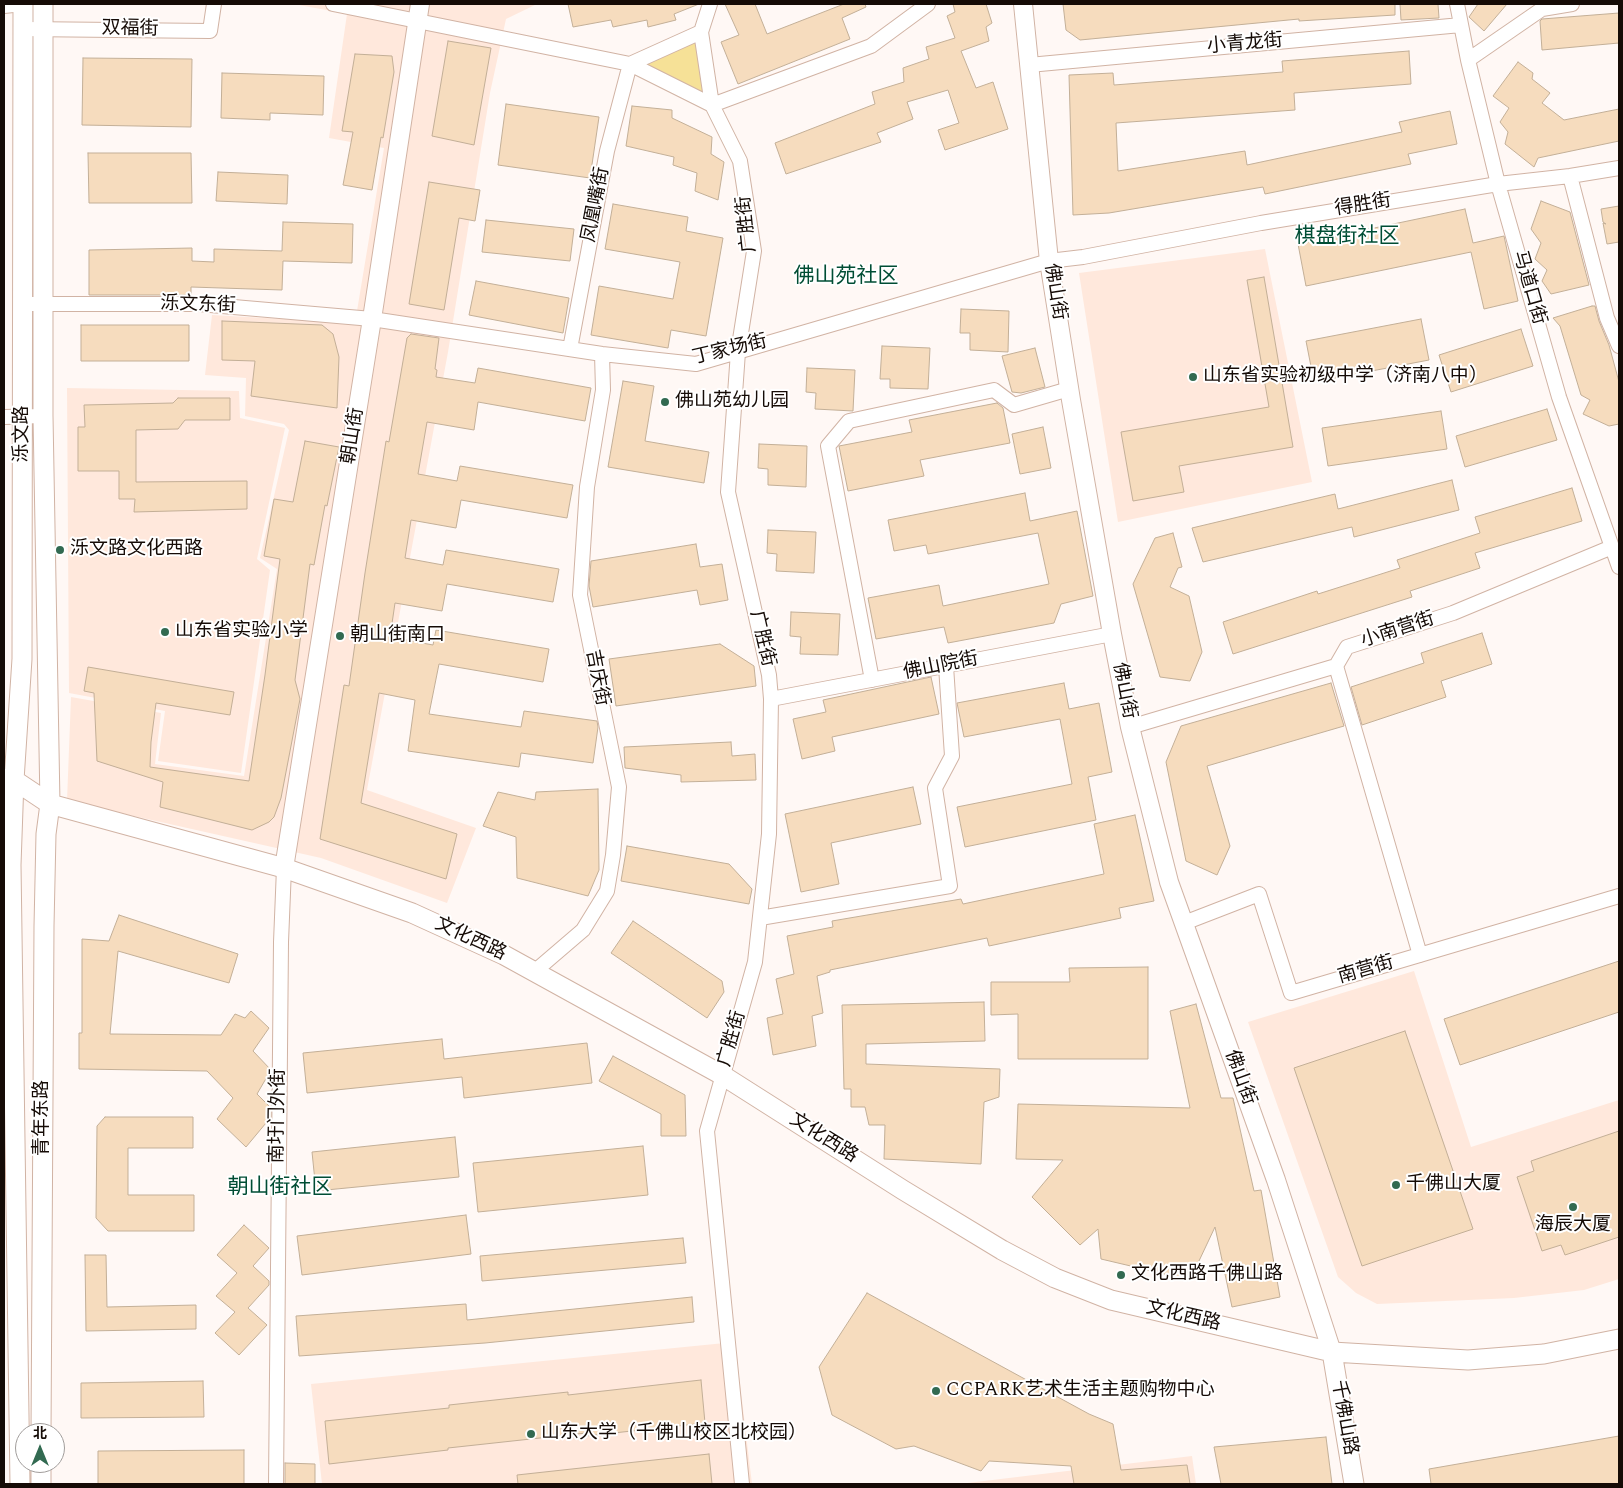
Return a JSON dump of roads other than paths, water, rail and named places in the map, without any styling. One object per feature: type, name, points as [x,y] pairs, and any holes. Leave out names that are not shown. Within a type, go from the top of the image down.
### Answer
[{"type":"main road","name":"泺文路","points":[[11,853],[8,812],[9,780],[22,659],[23,4]]},
{"type":"main road","name":"泺文路","points":[[44,4],[44,416],[50,804]]},
{"type":"main road","name":"文化西路","points":[[9,780],[50,804],[284,868],[412,913],[504,956],[722,1075],[903,1190],[1002,1250],[1055,1278],[1111,1300],[1332,1352],[1468,1360],[1544,1354],[1619,1339]]},
{"type":"main road","name":"文化西路","points":[[8,812],[50,804]]},
{"type":"main road","name":"青年东路","points":[[41,1423],[46,834],[50,804]]},
{"type":"main road","name":"青年东路","points":[[11,853],[20,1484]]},
{"type":"main road","name":"千佛山路","points":[[1332,1352],[1354,1484]]},
{"type":"street","points":[[4,6],[23,4]]},
{"type":"street","name":"双福街","points":[[23,29],[210,31],[214,4]]},
{"type":"street","points":[[334,4],[630,64],[712,105],[871,46],[928,4]]},
{"type":"street","name":"朝山街","points":[[284,868],[372,319],[420,4]]},
{"type":"street","points":[[630,64],[700,32],[710,4]]},
{"type":"street","name":"佛山街","points":[[1023,4],[1049,261],[1069,389],[1130,727],[1169,882],[1276,1180],[1332,1352]]},
{"type":"street","name":"马道口街","points":[[1457,4],[1468,60],[1498,184],[1559,397],[1619,567]]},
{"type":"street","points":[[1468,60],[1542,9],[1572,4]]},
{"type":"street","name":"小青龙街","points":[[1029,65],[1462,25]]},
{"type":"street","name":"广胜街","points":[[700,32],[712,105],[740,161],[754,251],[738,352],[728,492],[769,676],[771,700],[769,834],[755,962],[707,1131],[742,1484]]},
{"type":"street","name":"凤凰嘴街","points":[[570,349],[607,150],[630,64]]},
{"type":"street","name":"得胜街","points":[[1049,261],[1083,257],[1260,223],[1498,184],[1570,176],[1619,168]]},
{"type":"street","points":[[1570,176],[1607,318],[1619,346]]},
{"type":"street","name":"丁家场街","points":[[372,319],[602,354],[696,364],[1049,261]]},
{"type":"street","name":"泺文东街","points":[[23,304],[199,304],[372,319]]},
{"type":"street","name":"吉庆街","points":[[534,972],[584,930],[607,891],[613,855],[619,787],[580,595],[587,487],[602,390],[602,354]]},
{"type":"street","points":[[872,680],[828,446],[849,421],[994,390],[1014,404],[1069,389]]},
{"type":"street","points":[[4,417],[44,416]]},
{"type":"street","name":"小南营街","points":[[1336,666],[1347,647],[1454,613],[1612,548]]},
{"type":"street","name":"佛山院街","points":[[771,700],[1112,634]]},
{"type":"street","points":[[760,918],[950,886],[935,788],[952,756],[946,666]]},
{"type":"street","points":[[1130,727],[1336,666],[1420,956]]},
{"type":"street","name":"南圩门外街","points":[[276,1484],[281,942],[284,868]]},
{"type":"street","name":"南营街","points":[[1184,923],[1259,894],[1291,994],[1619,896]]},
{"type":"place","name":"山东省实验初级中学（济南八中）","points":[[1193,377]]},
{"type":"place","name":"佛山苑幼儿园","points":[[665,402]]},
{"type":"place","name":"泺文路文化西路","points":[[60,550]]},
{"type":"place","name":"山东省实验小学","points":[[165,632]]},
{"type":"place","name":"朝山街南口","points":[[340,636]]},
{"type":"place","name":"千佛山大厦","points":[[1396,1185]]},
{"type":"place","name":"海辰大厦","points":[[1573,1207]]},
{"type":"place","name":"文化西路千佛山路","points":[[1121,1275]]},
{"type":"place","name":"CCPARK艺术生活主题购物中心","points":[[936,1391]]},
{"type":"place","name":"山东大学（千佛山校区北校园）","points":[[531,1434]]},
{"type":"district","name":"棋盘街社区","points":[[1347,238]]},
{"type":"district","name":"佛山苑社区","points":[[846,278]]},
{"type":"district","name":"朝山街社区","points":[[280,1189]]}]
